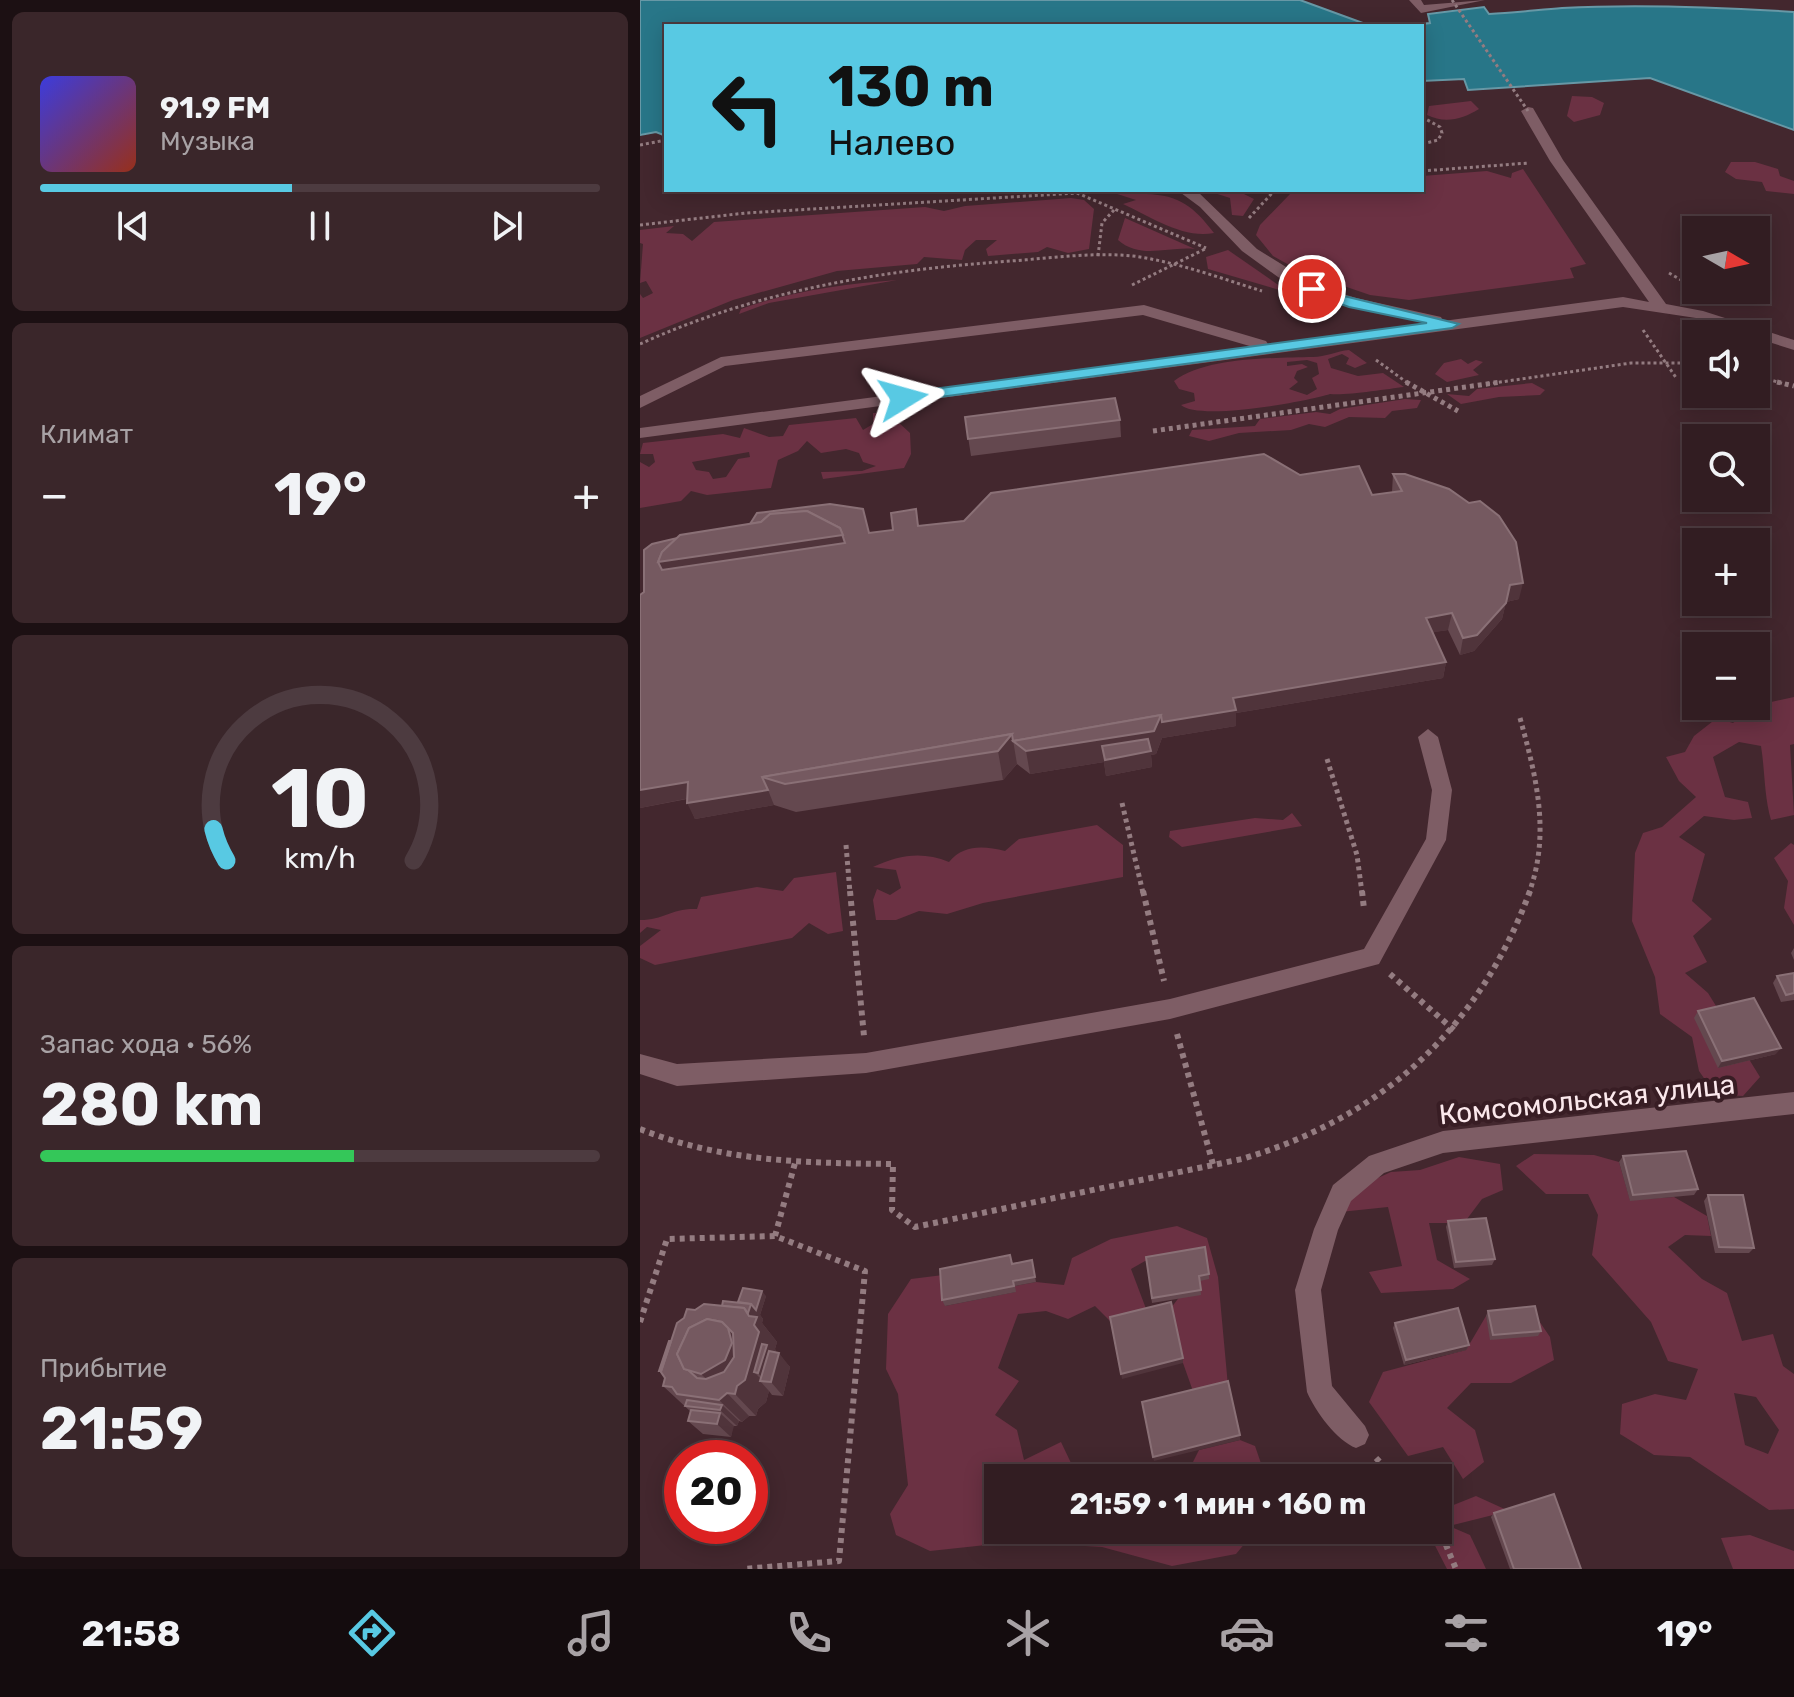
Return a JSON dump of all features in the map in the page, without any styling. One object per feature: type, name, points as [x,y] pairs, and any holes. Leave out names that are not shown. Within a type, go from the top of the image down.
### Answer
[{"type":"street","points":[[1415,0],[1421,9],[1479,0]]},
{"type":"street","points":[[1528,111],[1557,161],[1660,306]]},
{"type":"street","points":[[1187,192],[1216,213],[1233,235],[1273,268],[1312,289],[1354,304],[1452,324]]},
{"type":"street","points":[[640,433],[1623,302],[1660,306],[1794,345]]},
{"type":"street","points":[[640,403],[721,362],[1144,310],[1268,347]]},
{"type":"street","points":[[640,1064],[677,1075],[866,1063],[1170,1009],[1371,957],[1436,840],[1442,790],[1428,737]]},
{"type":"street","name":"Комсомольская улица","points":[[1356,1435],[1320,1392],[1308,1290],[1326,1229],[1342,1193],[1377,1164],[1443,1142],[1753,1110],[1794,1103]]},
{"type":"path","points":[[1452,0],[1528,111]]},
{"type":"path","points":[[1424,118],[1440,127],[1442,133],[1438,140],[1424,144]]},
{"type":"path","points":[[640,145],[664,140]]},
{"type":"path","points":[[1424,171],[1557,161]]},
{"type":"path","points":[[1127,287],[1233,235],[1273,192]]},
{"type":"path","points":[[640,225],[746,213],[1077,193],[1206,248]]},
{"type":"path","points":[[1098,256],[1102,223],[1114,209]]},
{"type":"path","points":[[1153,431],[1631,363],[1682,363]]},
{"type":"path","points":[[1770,380],[1794,386]]},
{"type":"path","points":[[640,1129],[713,1151],[795,1163],[893,1164],[892,1210],[915,1227],[1214,1168],[1296,1142],[1372,1100],[1454,1030],[1470,1010],[1511,938],[1533,890],[1541,834],[1535,777],[1520,718]]},
{"type":"path","points":[[846,845],[866,1063]]},
{"type":"path","points":[[775,1236],[795,1163]]},
{"type":"path","points":[[640,1322],[667,1239],[775,1236],[865,1271],[839,1561],[743,1569]]},
{"type":"path","points":[[1446,1544],[1456,1569]]},
{"type":"shaded area","points":[[1572,96],[1592,97],[1604,103],[1600,115],[1574,122],[1567,116]]},
{"type":"shaded area","points":[[1471,101],[1479,109],[1460,118],[1447,120],[1427,115],[1429,106]]},
{"type":"shaded area","points":[[1731,162],[1755,162],[1778,169],[1780,176],[1794,181],[1794,194],[1766,191],[1762,182],[1736,179],[1725,172]]},
{"type":"shaded area","points":[[1523,169],[1586,264],[1570,268],[1574,278],[1409,300],[1370,295],[1300,271],[1273,256],[1256,235],[1260,225],[1290,194],[1424,192],[1424,176],[1487,171],[1511,178],[1512,173]]},
{"type":"shaded area","points":[[1111,192],[1145,192],[1177,200],[1200,216],[1214,233],[1179,230],[1123,204],[1136,200]]},
{"type":"shaded area","points":[[1211,192],[1243,192],[1254,199],[1243,216],[1232,215],[1230,198]]},
{"type":"shaded area","points":[[1071,198],[1084,200],[1094,209],[1089,249],[1068,253],[1047,247],[1038,252],[988,256],[986,249],[997,240],[976,240],[965,250],[962,260],[924,257],[917,264],[837,271],[733,300],[640,338],[640,294],[643,298],[653,293],[646,281],[640,283],[643,244],[640,243],[640,230],[674,226],[666,233],[683,234],[692,241],[714,222],[925,207],[944,211],[965,206]]},
{"type":"shaded area","points":[[1125,218],[1195,249],[1145,251],[1127,246],[1118,240]]},
{"type":"shaded area","points":[[1228,250],[1290,293],[1208,269],[1206,257]]},
{"type":"shaded area","points":[[897,280],[769,303],[739,314],[741,309],[798,293]]},
{"type":"shaded area","points":[[1349,350],[1367,363],[1355,368],[1346,364],[1349,358],[1342,354],[1328,359],[1331,368],[1358,376],[1383,373],[1404,387],[1330,394],[1229,411],[1208,411],[1181,405],[1195,401],[1194,393],[1179,389],[1174,381],[1187,373],[1221,363],[1318,357]],"holes":[[[1307,360],[1317,363],[1319,374],[1312,378],[1317,389],[1307,395],[1289,389],[1298,382],[1294,378],[1297,371],[1308,367],[1302,364],[1287,366],[1287,362]]]},
{"type":"shaded area","points":[[1461,359],[1468,364],[1476,360],[1483,362],[1473,370],[1479,375],[1447,382],[1435,374],[1444,363]]},
{"type":"shaded area","points":[[1532,383],[1545,390],[1540,395],[1499,397],[1461,404],[1447,394],[1469,396],[1477,389]]},
{"type":"shaded area","points":[[1405,399],[1421,400],[1417,408],[1392,411],[1385,418],[1349,417],[1325,427],[1309,424],[1291,430],[1239,433],[1209,441],[1189,436],[1192,430],[1255,426],[1260,419],[1316,412],[1330,414],[1340,409]]},
{"type":"shaded area","points":[[894,412],[896,420],[910,433],[911,454],[904,468],[823,479],[821,472],[862,471],[876,466],[863,462],[859,453],[846,449],[821,453],[807,441],[798,451],[778,460],[771,488],[707,495],[691,491],[681,501],[640,508],[640,462],[649,467],[655,462],[653,454],[640,454],[643,443],[723,434],[740,438],[744,428],[769,437],[783,436],[789,425],[856,418],[863,430],[873,424],[873,413]],"holes":[[[749,452],[750,457],[738,459],[726,477],[713,479],[709,472],[696,470],[692,462]]]},
{"type":"shaded area","points":[[1794,697],[1794,744],[1790,745],[1794,815],[1771,820],[1761,746],[1739,742],[1713,757],[1725,797],[1748,802],[1752,818],[1734,820],[1704,816],[1679,837],[1705,854],[1692,901],[1712,919],[1693,936],[1707,962],[1685,973],[1708,993],[1760,1077],[1743,1096],[1715,1094],[1699,1071],[1692,1037],[1660,1014],[1655,977],[1632,921],[1635,853],[1643,833],[1662,827],[1696,797],[1679,781],[1666,757],[1685,752],[1694,736],[1714,720],[1733,723],[1737,720],[1770,720],[1770,702]]},
{"type":"shaded area","points":[[1292,813],[1302,826],[1182,847],[1169,837],[1170,831],[1255,818],[1283,820]]},
{"type":"shaded area","points":[[1097,825],[1123,845],[1123,877],[983,903],[947,914],[919,911],[896,920],[876,920],[873,900],[877,889],[890,895],[901,888],[896,870],[873,867],[911,856],[929,856],[949,862],[968,849],[1005,851],[1019,839]]},
{"type":"shaded area","points":[[1791,843],[1794,845],[1794,925],[1784,908],[1788,881],[1774,858]]},
{"type":"shaded area","points":[[836,872],[843,931],[828,934],[809,923],[792,938],[655,965],[640,958],[640,946],[661,930],[647,927],[640,933],[640,920],[697,909],[701,897],[757,887],[783,891],[794,878]]},
{"type":"shaded area","points":[[1534,1154],[1594,1155],[1619,1162],[1630,1200],[1674,1197],[1707,1216],[1711,1236],[1685,1235],[1668,1247],[1702,1279],[1727,1293],[1742,1341],[1773,1334],[1783,1366],[1794,1374],[1794,1509],[1769,1510],[1690,1457],[1654,1455],[1620,1434],[1622,1404],[1655,1394],[1686,1400],[1698,1369],[1668,1361],[1651,1322],[1592,1255],[1598,1215],[1588,1194],[1546,1194],[1516,1166]],"holes":[[[1734,1393],[1756,1397],[1779,1430],[1768,1454],[1745,1445]]]},
{"type":"shaded area","points":[[1459,1157],[1500,1164],[1503,1190],[1482,1199],[1464,1223],[1429,1223],[1437,1260],[1470,1279],[1453,1289],[1381,1293],[1369,1272],[1402,1266],[1388,1207],[1340,1212],[1360,1186],[1391,1172],[1420,1170]]},
{"type":"shaded area","points":[[1177,1226],[1207,1238],[1218,1277],[1228,1386],[1194,1394],[1183,1363],[1171,1308],[1193,1279],[1182,1265],[1145,1261],[1131,1269],[1148,1314],[1111,1322],[1095,1306],[1068,1319],[1046,1311],[1018,1314],[998,1368],[1019,1381],[995,1415],[1017,1430],[1024,1460],[1061,1442],[1071,1464],[984,1464],[984,1544],[995,1544],[930,1551],[896,1535],[890,1514],[908,1485],[898,1394],[886,1369],[888,1314],[911,1279],[943,1275],[945,1306],[1015,1292],[1015,1286],[1036,1282],[1064,1285],[1072,1258],[1111,1239]]},
{"type":"shaded area","points":[[1533,1312],[1550,1337],[1554,1360],[1511,1383],[1471,1383],[1447,1408],[1475,1430],[1484,1462],[1463,1479],[1443,1447],[1408,1456],[1369,1402],[1383,1372],[1466,1350],[1486,1316],[1491,1340]]},
{"type":"shaded area","points":[[1240,1440],[1255,1446],[1261,1464],[1192,1464],[1199,1450]]},
{"type":"shaded area","points":[[1476,1496],[1509,1511],[1452,1525],[1452,1506]]},
{"type":"shaded area","points":[[1452,1527],[1470,1535],[1486,1569],[1447,1569],[1434,1544],[1452,1544]]},
{"type":"shaded area","points":[[1750,1535],[1794,1551],[1794,1569],[1733,1569],[1721,1538]]},
{"type":"shaded area","points":[[1049,1544],[1244,1544],[1236,1554],[1172,1566],[1102,1547]]},
{"type":"water","points":[[640,0],[1300,0],[1366,24],[664,24],[664,135],[656,132],[640,135]]},
{"type":"water","points":[[1620,6],[1794,12],[1794,130],[1650,78],[1468,90],[1464,79],[1424,81],[1424,24],[1420,24],[1430,23],[1428,14],[1484,7],[1489,14]]},
{"type":"building","points":[[1115,398],[1120,420],[968,439],[965,417]]},
{"type":"building","points":[[1264,454],[1300,475],[1359,466],[1372,495],[1402,491],[1393,474],[1405,474],[1449,489],[1469,503],[1480,501],[1499,516],[1516,542],[1523,583],[1510,585],[1506,603],[1477,635],[1463,638],[1452,613],[1426,618],[1446,662],[1233,698],[1236,710],[1162,722],[1161,715],[1013,741],[1012,734],[762,777],[768,790],[687,803],[688,782],[640,790],[640,595],[644,592],[644,550],[652,544],[677,538],[662,552],[658,562],[662,570],[845,543],[840,528],[807,511],[770,514],[761,522],[750,524],[757,513],[830,504],[863,509],[869,533],[893,530],[891,513],[916,509],[918,526],[964,521],[991,493]]},
{"type":"building","points":[[807,511],[840,528],[843,535],[658,562],[662,552],[680,535],[761,522],[770,514]]},
{"type":"building","points":[[1161,715],[1154,731],[1026,751],[1013,741]]},
{"type":"building","points":[[1012,734],[998,751],[785,784],[762,777]]},
{"type":"building","points":[[1148,739],[1151,751],[1105,760],[1102,746]]},
{"type":"building","points":[[1794,973],[1794,993],[1786,995],[1777,976]]},
{"type":"building","points":[[1754,998],[1781,1048],[1722,1061],[1698,1011]]},
{"type":"building","points":[[1686,1151],[1698,1189],[1633,1195],[1623,1156]]},
{"type":"building","points":[[1708,1195],[1743,1195],[1754,1248],[1719,1247]]},
{"type":"building","points":[[1486,1218],[1495,1259],[1456,1262],[1448,1221]]},
{"type":"building","points":[[1205,1247],[1209,1274],[1199,1276],[1201,1290],[1152,1298],[1146,1257]]},
{"type":"building","points":[[1010,1255],[1012,1264],[1032,1260],[1035,1277],[1013,1281],[1014,1286],[942,1300],[940,1269]]},
{"type":"building","points":[[743,1288],[762,1291],[756,1310],[751,1304],[738,1302]]},
{"type":"building","points":[[723,1301],[751,1304],[748,1313],[744,1308],[722,1306]]},
{"type":"building","points":[[1171,1302],[1183,1358],[1121,1374],[1110,1317]]},
{"type":"building","points":[[704,1304],[744,1308],[749,1316],[757,1317],[754,1325],[759,1332],[745,1380],[737,1386],[735,1394],[727,1393],[719,1400],[677,1394],[672,1387],[663,1386],[665,1378],[661,1372],[677,1323],[684,1318],[687,1309],[695,1310]],"holes":[[[707,1319],[722,1322],[733,1333],[734,1357],[724,1372],[706,1379],[697,1378],[684,1369],[677,1354],[689,1328]]]},
{"type":"building","points":[[1535,1306],[1541,1331],[1493,1335],[1488,1311]]},
{"type":"building","points":[[1458,1308],[1469,1345],[1406,1360],[1395,1323]]},
{"type":"building","points":[[707,1319],[722,1322],[728,1328],[732,1343],[725,1360],[701,1374],[684,1369],[677,1354],[689,1328]]},
{"type":"building","points":[[669,1341],[671,1341],[659,1371]]},
{"type":"building","points":[[762,1344],[767,1345],[758,1373],[754,1372]]},
{"type":"building","points":[[769,1351],[779,1353],[771,1382],[760,1381]]},
{"type":"building","points":[[1228,1381],[1240,1435],[1153,1457],[1142,1402]]},
{"type":"building","points":[[687,1400],[722,1405],[720,1410],[685,1406]]},
{"type":"building","points":[[691,1410],[720,1413],[717,1424],[688,1421]]},
{"type":"building","points":[[1554,1494],[1581,1569],[1514,1569],[1494,1513]]},
{"type":"route","points":[[903,398],[1452,324],[1354,304],[1312,289]]}]
